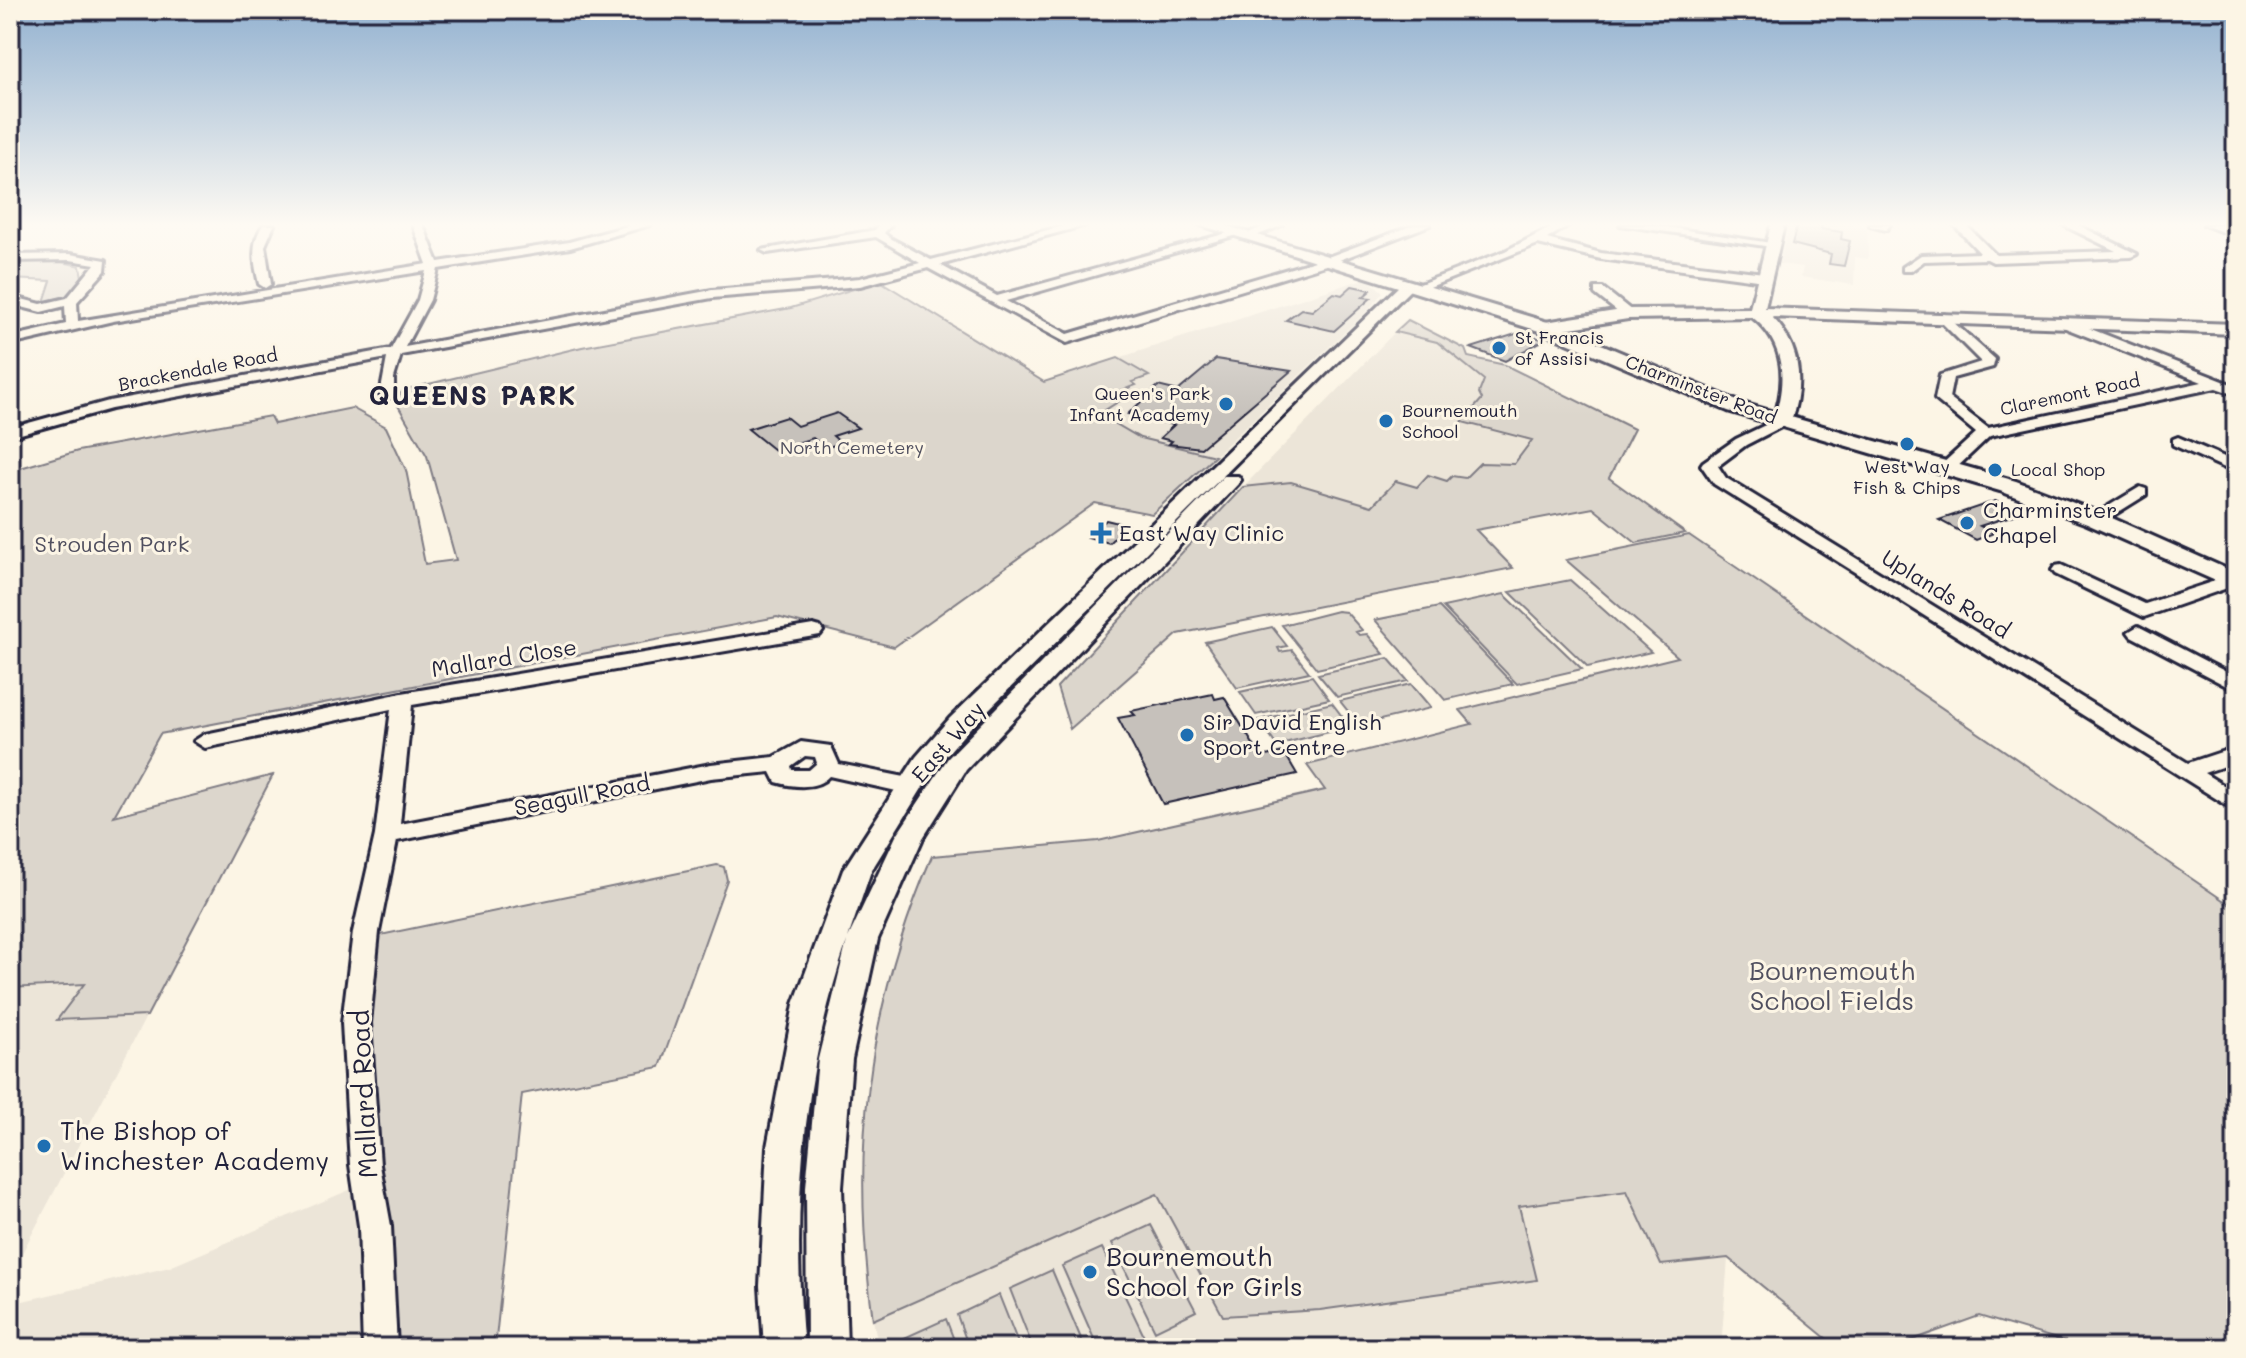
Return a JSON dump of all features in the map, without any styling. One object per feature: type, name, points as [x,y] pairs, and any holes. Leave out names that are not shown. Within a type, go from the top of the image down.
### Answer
[{"type":"main road","name":"Charminster Road","points":[[1410,288],[1545,327],[1735,407],[1947,468],[2095,519],[2234,581]]},
{"type":"street","points":[[10,300],[41,308],[71,301],[83,288]]},
{"type":"street","points":[[240,296],[250,288]]},
{"type":"street","points":[[10,341],[72,325],[291,288]]},
{"type":"street","points":[[387,395],[385,375],[422,304],[427,288]]},
{"type":"street","name":"Brackendale Road","points":[[10,433],[109,405],[712,294],[794,288]]},
{"type":"street","points":[[974,288],[1067,339],[1236,288]]},
{"type":"street","points":[[995,300],[1040,288]]},
{"type":"street","points":[[1415,290],[1419,288]]},
{"type":"street","points":[[1756,312],[1761,288]]},
{"type":"street","name":"East Way","points":[[784,1348],[779,1286],[785,1147],[810,1004],[857,870],[910,786],[959,724],[1415,290]]},
{"type":"street","name":"East Way","points":[[827,1348],[824,1187],[835,1059],[863,939],[910,836],[957,764],[1015,701],[1409,301],[1415,290]]},
{"type":"street","points":[[1599,291],[1628,314]]},
{"type":"street","points":[[71,301],[72,325]]},
{"type":"street","points":[[1756,312],[1776,331],[1789,354],[1791,400],[1782,421]]},
{"type":"street","points":[[1545,327],[1628,314],[1756,312],[2236,329]]},
{"type":"street","points":[[1944,318],[1988,359],[1988,364],[1947,375],[1942,399],[1985,433]]},
{"type":"street","points":[[2068,324],[2236,391]]},
{"type":"street","name":"Claremont Road","points":[[1947,468],[1985,433],[2214,384]]},
{"type":"street","name":"Uplands Road","points":[[1782,421],[1741,442],[1709,465],[1720,481],[2236,803]]},
{"type":"street","points":[[2178,442],[2236,468]]},
{"type":"street","points":[[2095,519],[2140,492]]},
{"type":"street","points":[[2061,570],[2144,611],[2234,581]]},
{"type":"street","name":"Mallard Close","points":[[205,741],[402,699],[813,631]]},
{"type":"street","points":[[2138,632],[2236,685]]},
{"type":"street","name":"Mallard Road","points":[[380,1348],[375,1226],[365,1165],[356,1023],[366,932],[387,835],[402,699]]},
{"type":"street","points":[[2186,771],[2236,754]]},
{"type":"street","name":"Seagull Road","points":[[387,835],[711,771],[779,764],[784,777],[815,778],[825,768],[910,786]]},
{"type":"shaded area","points":[[1334,288],[1379,288],[1383,292],[1368,310],[1215,456],[1140,438],[1044,382]]},
{"type":"shaded area","name":"Bournemouth School","points":[[1395,332],[1437,342],[1484,380],[1482,399],[1462,423],[1532,440],[1514,464],[1480,463],[1465,478],[1417,487],[1372,506],[1291,482],[1243,487]]},
{"type":"shaded area","name":"The Bishop of Winchester Academy","points":[[273,775],[10,1276],[10,857],[113,817]]},
{"type":"shaded area","name":"The Bishop of Winchester Academy","points":[[368,1182],[380,1348],[10,1348],[10,1304],[170,1267]]},
{"type":"shaded area","name":"Bournemouth School for Girls","points":[[1627,1191],[1661,1265],[1728,1258],[1721,1348],[879,1348],[873,1320],[1157,1194],[1537,1280],[1519,1206]]},
{"type":"green space","points":[[49,288],[74,288],[70,295],[44,302]]},
{"type":"green space","points":[[856,288],[892,288],[1044,382],[1118,358],[1149,376],[1115,393],[1124,398],[1099,414],[1140,438],[1215,456],[1152,514],[1095,503],[894,647],[777,617],[160,734],[114,816],[273,775],[147,1016],[57,1020],[84,984],[10,988],[10,471],[78,451],[270,416],[274,424],[352,408],[386,427],[406,470],[425,564],[456,560],[427,456],[397,404],[396,398],[404,390],[582,347],[791,308]]},
{"type":"green space","points":[[1408,320],[1465,349],[1468,357],[1505,365],[1634,429],[1609,478],[1685,533],[1636,543],[1593,508],[1476,530],[1513,568],[1178,634],[1070,729],[1057,687],[1243,487],[1291,482],[1372,506],[1396,481],[1417,487],[1428,475],[1447,481],[1452,476],[1465,478],[1480,463],[1514,464],[1532,440],[1462,422],[1482,399],[1479,393],[1484,380],[1437,342],[1395,332]]},
{"type":"green space","name":"Bournemouth School Fields","points":[[1689,535],[2236,909],[2236,1348],[2087,1348],[1979,1316],[1890,1348],[1838,1348],[1728,1258],[1661,1265],[1627,1191],[1519,1206],[1537,1280],[1320,1310],[1223,1316],[1157,1194],[873,1320],[863,1199],[869,1084],[878,1027],[892,970],[932,856],[1098,841],[1325,790],[1307,765],[1472,724],[1460,710],[1678,657],[1566,560]]},
{"type":"green space","points":[[1570,580],[1651,652],[1588,667],[1510,592]]},
{"type":"green space","points":[[1504,594],[1582,669],[1517,684],[1443,607]]},
{"type":"green space","points":[[1439,607],[1513,684],[1445,700],[1375,620]]},
{"type":"green space","points":[[1337,611],[1346,612],[1362,630],[1356,632],[1359,635],[1367,634],[1384,654],[1317,669],[1282,625]]},
{"type":"green space","points":[[1272,627],[1287,646],[1278,648],[1280,652],[1292,650],[1309,672],[1237,688],[1205,642]]},
{"type":"green space","points":[[1388,658],[1408,681],[1337,697],[1318,674]]},
{"type":"green space","points":[[1312,676],[1329,699],[1256,715],[1240,692]]},
{"type":"green space","points":[[1411,684],[1431,708],[1359,725],[1340,701]]},
{"type":"green space","points":[[1332,703],[1350,727],[1276,745],[1259,720]]},
{"type":"green space","points":[[717,865],[724,867],[727,880],[660,1067],[522,1094],[495,1348],[380,1348],[366,938]]},
{"type":"green space","points":[[1151,1225],[1196,1311],[1155,1331],[1112,1243]]},
{"type":"green space","points":[[1102,1248],[1144,1336],[1120,1348],[1098,1348],[1062,1266]]},
{"type":"green space","points":[[1052,1270],[1085,1348],[1033,1348],[1010,1289]]},
{"type":"green space","points":[[999,1295],[1020,1348],[969,1348],[957,1315]]},
{"type":"green space","points":[[946,1319],[957,1348],[904,1348],[902,1339]]},
{"type":"building","points":[[1349,288],[1371,290],[1363,297],[1371,298],[1334,331],[1286,320],[1301,309],[1312,311],[1334,293],[1342,295]]},
{"type":"building","name":"St Francis of Assisi","points":[[1522,332],[1544,340],[1505,361],[1471,348]]},
{"type":"building","name":"Queen's Park Infant Academy","points":[[1216,359],[1291,371],[1201,448],[1169,444],[1172,441],[1160,438],[1174,425],[1128,414],[1158,386],[1178,391]]},
{"type":"building","points":[[837,413],[858,428],[833,436],[841,443],[825,448],[813,438],[774,450],[748,429],[786,417],[797,426]]},
{"type":"building","name":"Charminster Chapel","points":[[1995,501],[2020,513],[1980,526],[1994,533],[1976,540],[1939,520]]},
{"type":"building","name":"East Way Clinic","points":[[1106,520],[1127,525],[1109,543],[1088,537]]},
{"type":"building","name":"Sir David English Sport Centre","points":[[1213,694],[1215,699],[1224,697],[1261,757],[1284,752],[1297,774],[1163,804],[1118,718],[1135,715],[1131,711]]},
{"type":"place","name":"St Francis of Assisi","points":[[1499,348]]},
{"type":"place","name":"Queen's Park Infant Academy","points":[[1226,404]]},
{"type":"place","name":"Bournemouth School","points":[[1386,421]]},
{"type":"place","name":"West Way Fish & Chips","points":[[1907,444]]},
{"type":"place","name":"Local Shop","points":[[1995,470]]},
{"type":"place","name":"Charminster Chapel","points":[[1967,523]]},
{"type":"place","name":"East Way Clinic","points":[[1101,533]]},
{"type":"place","name":"Sir David English Sport Centre","points":[[1187,735]]},
{"type":"place","name":"The Bishop of Winchester Academy","points":[[44,1146]]},
{"type":"place","name":"Bournemouth School for Girls","points":[[1090,1272]]},
{"type":"district","name":"QUEENS PARK","points":[[473,396]]},
{"type":"park label","name":"North Cemetery","points":[[852,448]]},
{"type":"park label","name":"Strouden Park","points":[[112,544]]}]
